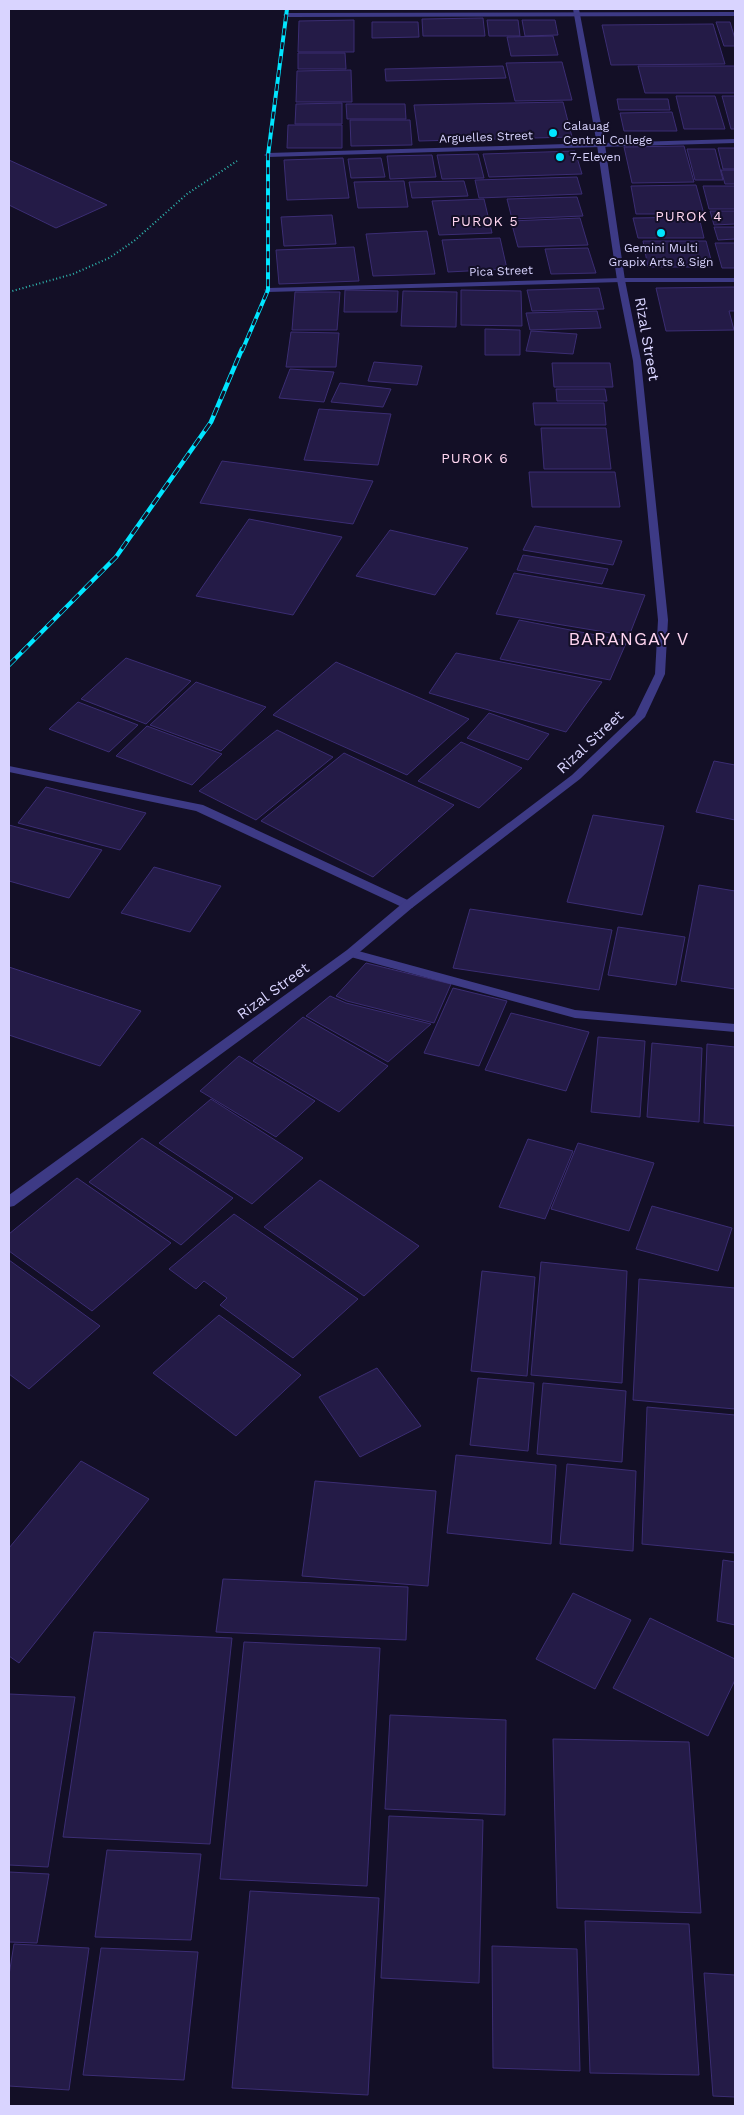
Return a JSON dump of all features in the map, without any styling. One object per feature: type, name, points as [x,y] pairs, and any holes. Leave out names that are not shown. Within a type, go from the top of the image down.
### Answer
[{"type":"street","points":[[286,15],[577,12],[735,14]]},
{"type":"street","name":"Rizal Street","points":[[9,1202],[351,953],[408,905],[576,778],[640,717],[660,674],[663,620],[637,362],[621,280],[601,144],[577,12]]},
{"type":"street","name":"Arguelles Street","points":[[268,154],[735,141]]},
{"type":"street","name":"Pica Street","points":[[268,290],[621,280],[735,280]]},
{"type":"street","points":[[9,769],[199,808],[408,905]]},
{"type":"street","points":[[351,953],[575,1014],[735,1028]]},
{"type":"path","points":[[9,292],[59,279],[109,258],[142,236],[172,206],[209,178],[245,156],[268,154]]},
{"type":"building","points":[[483,18],[485,36],[423,36],[422,19]]},
{"type":"building","points":[[354,20],[354,52],[298,52],[299,21]]},
{"type":"building","points":[[487,20],[518,20],[520,36],[489,36]]},
{"type":"building","points":[[522,20],[555,20],[558,35],[525,36]]},
{"type":"building","points":[[372,22],[418,22],[419,37],[372,38]]},
{"type":"building","points":[[716,22],[730,22],[735,46],[724,46]]},
{"type":"building","points":[[713,24],[725,64],[611,65],[602,25]]},
{"type":"building","points":[[553,36],[558,55],[511,56],[507,37]]},
{"type":"building","points":[[298,53],[345,53],[346,69],[298,69]]},
{"type":"building","points":[[562,62],[572,100],[515,101],[506,63]]},
{"type":"building","points":[[503,66],[506,78],[386,81],[385,69]]},
{"type":"building","points":[[638,66],[735,66],[735,93],[645,93]]},
{"type":"building","points":[[351,70],[352,102],[296,102],[297,71]]},
{"type":"building","points":[[676,96],[715,96],[725,129],[684,129]]},
{"type":"building","points":[[722,96],[735,96],[735,129],[731,129]]},
{"type":"building","points":[[617,99],[668,99],[670,110],[619,110]]},
{"type":"building","points":[[563,102],[572,137],[419,141],[414,105]]},
{"type":"building","points":[[342,103],[342,124],[295,124],[296,104]]},
{"type":"building","points":[[346,104],[405,104],[406,119],[347,119]]},
{"type":"building","points":[[672,112],[677,131],[624,131],[620,113]]},
{"type":"building","points":[[350,120],[410,120],[412,145],[351,146]]},
{"type":"building","points":[[288,125],[342,125],[342,148],[287,148]]},
{"type":"building","points":[[684,146],[694,182],[632,183],[624,147]]},
{"type":"building","points":[[718,148],[735,148],[735,169],[723,169]]},
{"type":"building","points":[[687,149],[715,149],[723,180],[695,180]]},
{"type":"building","points":[[575,151],[582,174],[489,177],[483,154]]},
{"type":"building","points":[[478,154],[484,178],[442,179],[437,155]]},
{"type":"building","points":[[432,155],[436,177],[390,179],[387,156]]},
{"type":"building","points":[[343,158],[349,198],[287,200],[284,160]]},
{"type":"building","points":[[381,158],[385,177],[351,178],[348,159]]},
{"type":"building","points":[[9,160],[107,205],[56,228],[9,205]]},
{"type":"building","points":[[721,170],[735,170],[735,184],[725,184]]},
{"type":"building","points":[[577,177],[582,194],[479,198],[475,180]]},
{"type":"building","points":[[404,181],[408,207],[358,208],[354,182]]},
{"type":"building","points":[[464,181],[468,196],[412,198],[409,182]]},
{"type":"building","points":[[696,185],[704,214],[636,214],[631,186]]},
{"type":"building","points":[[703,186],[735,186],[735,209],[709,209]]},
{"type":"building","points":[[577,197],[583,216],[512,219],[507,199]]},
{"type":"building","points":[[484,199],[492,233],[439,235],[432,201]]},
{"type":"building","points":[[710,211],[735,211],[735,224],[714,225]]},
{"type":"building","points":[[332,215],[336,244],[284,246],[281,217]]},
{"type":"building","points":[[699,217],[704,238],[638,238],[633,218]]},
{"type":"building","points":[[580,218],[588,245],[518,247],[511,221]]},
{"type":"building","points":[[714,227],[735,227],[735,239],[718,240]]},
{"type":"building","points":[[427,231],[435,274],[373,276],[366,234]]},
{"type":"building","points":[[500,238],[507,269],[448,272],[442,240]]},
{"type":"building","points":[[643,241],[706,241],[713,267],[648,267]]},
{"type":"building","points":[[715,243],[735,243],[735,268],[722,268]]},
{"type":"building","points":[[354,247],[359,281],[279,284],[276,250]]},
{"type":"building","points":[[588,248],[596,273],[551,274],[545,249]]},
{"type":"building","points":[[735,287],[735,311],[729,311],[734,330],[666,331],[656,288]]},
{"type":"building","points":[[599,288],[604,309],[532,311],[527,290]]},
{"type":"building","points":[[345,290],[398,291],[397,312],[344,312]]},
{"type":"building","points":[[461,290],[521,291],[522,326],[461,325]]},
{"type":"building","points":[[403,291],[457,292],[456,327],[401,326]]},
{"type":"building","points":[[295,292],[340,292],[337,330],[292,330]]},
{"type":"building","points":[[597,311],[601,328],[530,330],[526,313]]},
{"type":"building","points":[[485,329],[520,330],[520,355],[485,355]]},
{"type":"building","points":[[531,331],[577,334],[573,354],[526,351]]},
{"type":"building","points":[[291,332],[339,333],[336,367],[286,367]]},
{"type":"building","points":[[374,362],[422,366],[417,385],[368,381]]},
{"type":"building","points":[[552,363],[610,363],[613,387],[554,387]]},
{"type":"building","points":[[290,369],[334,372],[324,402],[279,398]]},
{"type":"building","points":[[340,383],[391,389],[383,407],[331,402]]},
{"type":"building","points":[[556,389],[605,389],[607,401],[557,401]]},
{"type":"building","points":[[533,403],[604,403],[606,425],[535,425]]},
{"type":"building","points":[[319,409],[391,414],[378,465],[304,460]]},
{"type":"building","points":[[541,428],[606,428],[611,469],[544,469]]},
{"type":"building","points":[[222,461],[373,481],[353,524],[200,503]]},
{"type":"building","points":[[529,472],[615,472],[620,507],[532,507]]},
{"type":"building","points":[[249,519],[342,537],[293,615],[196,596]]},
{"type":"building","points":[[535,526],[622,541],[613,565],[523,550]]},
{"type":"building","points":[[390,530],[468,548],[435,595],[356,576]]},
{"type":"building","points":[[523,555],[608,569],[602,584],[517,570]]},
{"type":"building","points":[[514,573],[645,595],[629,636],[496,614]]},
{"type":"building","points":[[519,620],[627,641],[610,680],[500,659]]},
{"type":"building","points":[[456,653],[602,682],[566,732],[429,693]]},
{"type":"building","points":[[126,658],[191,681],[146,724],[81,699]]},
{"type":"building","points":[[336,662],[469,719],[407,775],[273,715]]},
{"type":"building","points":[[196,682],[266,707],[221,751],[150,725]]},
{"type":"building","points":[[78,702],[138,725],[109,752],[49,729]]},
{"type":"building","points":[[489,713],[549,734],[528,760],[467,738]]},
{"type":"building","points":[[147,726],[222,754],[192,785],[116,756]]},
{"type":"building","points":[[277,730],[333,757],[256,820],[199,791]]},
{"type":"building","points":[[461,742],[522,768],[479,808],[418,781]]},
{"type":"building","points":[[344,753],[454,805],[373,877],[261,821]]},
{"type":"building","points":[[714,761],[735,765],[735,820],[696,812]]},
{"type":"building","points":[[46,787],[146,813],[120,850],[18,823]]},
{"type":"building","points":[[593,815],[664,826],[642,915],[567,902]]},
{"type":"building","points":[[9,825],[102,850],[69,898],[9,881]]},
{"type":"building","points":[[154,867],[221,886],[190,932],[121,913]]},
{"type":"building","points":[[699,885],[735,891],[735,989],[681,981]]},
{"type":"building","points":[[470,909],[612,930],[599,990],[453,968]]},
{"type":"building","points":[[618,927],[685,937],[676,985],[608,975]]},
{"type":"building","points":[[366,963],[451,984],[434,1023],[347,1001],[336,996]]},
{"type":"building","points":[[9,967],[141,1011],[100,1066],[9,1035]]},
{"type":"building","points":[[453,988],[507,1001],[479,1066],[424,1053]]},
{"type":"building","points":[[330,996],[346,1003],[431,1024],[388,1062],[306,1016]]},
{"type":"building","points":[[511,1013],[589,1032],[566,1091],[485,1070]]},
{"type":"building","points":[[303,1017],[388,1066],[339,1112],[253,1061]]},
{"type":"building","points":[[598,1037],[645,1041],[640,1117],[591,1112]]},
{"type":"building","points":[[652,1043],[702,1048],[699,1122],[647,1117]]},
{"type":"building","points":[[707,1044],[735,1047],[735,1126],[704,1123]]},
{"type":"building","points":[[239,1056],[315,1101],[276,1137],[200,1091]]},
{"type":"building","points":[[211,1099],[303,1158],[252,1204],[159,1143]]},
{"type":"building","points":[[142,1138],[233,1198],[181,1245],[89,1182]]},
{"type":"building","points":[[528,1139],[573,1151],[545,1219],[499,1207]]},
{"type":"building","points":[[578,1143],[654,1163],[629,1231],[551,1209]]},
{"type":"building","points":[[77,1178],[171,1243],[92,1311],[9,1251],[9,1234]]},
{"type":"building","points":[[320,1180],[419,1246],[364,1296],[264,1227]]},
{"type":"building","points":[[652,1206],[732,1228],[718,1271],[636,1249]]},
{"type":"building","points":[[234,1214],[358,1299],[293,1358],[220,1305],[227,1298],[204,1281],[196,1289],[169,1269]]},
{"type":"building","points":[[9,1260],[100,1326],[29,1389],[9,1374]]},
{"type":"building","points":[[541,1262],[627,1271],[622,1383],[531,1375]]},
{"type":"building","points":[[482,1271],[535,1277],[527,1376],[471,1371]]},
{"type":"building","points":[[639,1279],[735,1288],[735,1409],[633,1400]]},
{"type":"building","points":[[219,1315],[301,1375],[236,1436],[153,1373]]},
{"type":"building","points":[[377,1368],[421,1426],[360,1457],[319,1397]]},
{"type":"building","points":[[478,1378],[534,1383],[528,1451],[470,1445]]},
{"type":"building","points":[[543,1383],[626,1391],[622,1462],[537,1454]]},
{"type":"building","points":[[647,1407],[735,1415],[735,1553],[642,1544]]},
{"type":"building","points":[[456,1455],[556,1465],[551,1544],[447,1533]]},
{"type":"building","points":[[81,1461],[149,1499],[19,1663],[9,1656],[9,1548]]},
{"type":"building","points":[[567,1464],[636,1471],[633,1551],[560,1544]]},
{"type":"building","points":[[315,1481],[436,1491],[428,1586],[302,1576]]},
{"type":"building","points":[[723,1560],[735,1562],[735,1625],[717,1621]]},
{"type":"building","points":[[223,1579],[408,1587],[406,1640],[216,1632]]},
{"type":"building","points":[[573,1593],[631,1620],[595,1689],[536,1659]]},
{"type":"building","points":[[650,1618],[735,1659],[735,1680],[708,1736],[613,1688]]},
{"type":"building","points":[[94,1632],[232,1638],[210,1844],[63,1837]]},
{"type":"building","points":[[244,1642],[380,1648],[367,1886],[220,1879]]},
{"type":"building","points":[[9,1694],[75,1697],[48,1867],[9,1865]]},
{"type":"building","points":[[390,1715],[506,1720],[505,1815],[385,1809]]},
{"type":"building","points":[[553,1739],[689,1742],[701,1913],[557,1908]]},
{"type":"building","points":[[389,1816],[483,1820],[479,1983],[381,1978]]},
{"type":"building","points":[[107,1850],[201,1854],[191,1940],[95,1937]]},
{"type":"building","points":[[9,1872],[49,1874],[37,1943],[9,1942]]},
{"type":"building","points":[[250,1891],[379,1898],[368,2095],[232,2088]]},
{"type":"building","points":[[585,1921],[689,1924],[699,2075],[590,2073]]},
{"type":"building","points":[[14,1944],[89,1948],[69,2090],[9,2086],[9,1975]]},
{"type":"building","points":[[492,1946],[577,1949],[580,2071],[493,2068]]},
{"type":"building","points":[[101,1948],[198,1952],[184,2080],[83,2075]]},
{"type":"building","points":[[704,1973],[735,1975],[735,2097],[713,2096]]},
{"type":"railway","points":[[242,351],[268,290],[268,155],[287,9]]},
{"type":"railway","points":[[9,665],[116,557],[211,422],[242,349]]},
{"type":"place","name":"Calauag Central College","points":[[553,133]]},
{"type":"place","name":"7-Eleven","points":[[560,157]]},
{"type":"place","name":"Gemini Multi Grapix Arts & Sign","points":[[661,233]]},
{"type":"district","name":"PUROK 4","points":[[689,216]]},
{"type":"district","name":"PUROK 5","points":[[485,221]]},
{"type":"district","name":"PUROK 6","points":[[475,458]]},
{"type":"district","name":"BARANGAY V","points":[[629,638]]}]
